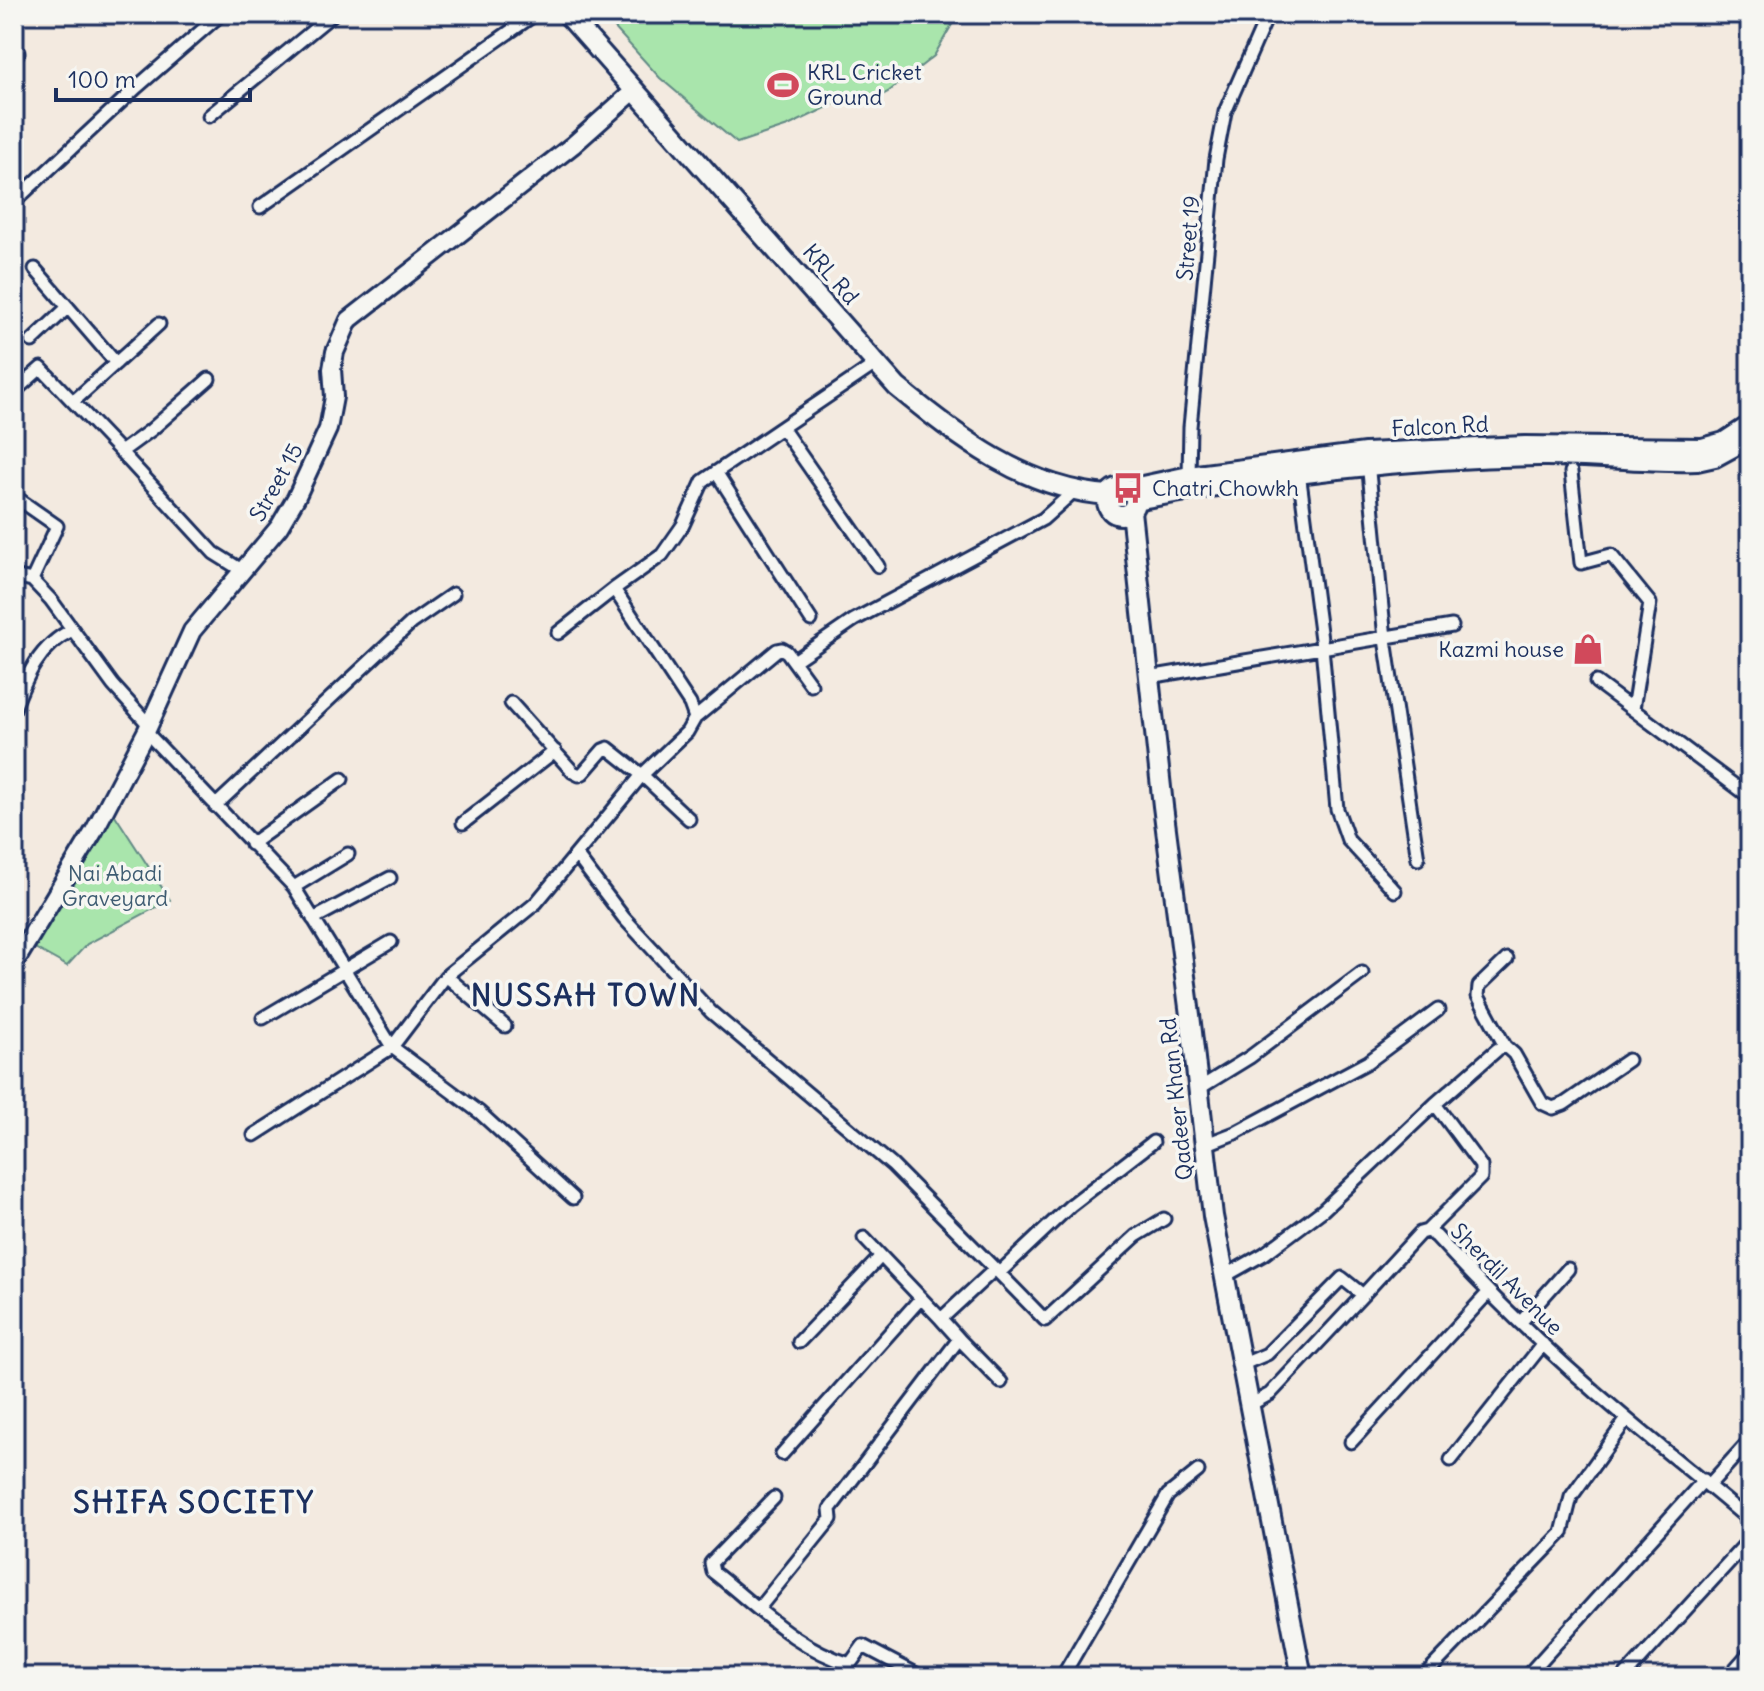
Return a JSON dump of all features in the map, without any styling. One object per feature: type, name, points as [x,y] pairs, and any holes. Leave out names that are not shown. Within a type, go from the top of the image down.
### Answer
[{"type":"main road","name":"KRL Rd","points":[[567,14],[897,387],[953,434],[987,455],[1073,492],[1108,495],[1108,507],[1128,504]]},
{"type":"main road","name":"Qadeer Khan Rd","points":[[1128,504],[1213,1216],[1302,1677]]},
{"type":"main road","name":"Qadeer Khan Rd","points":[[1128,504],[1203,1217],[1293,1677]]},
{"type":"street","points":[[14,202],[137,87],[221,14]]},
{"type":"street","points":[[209,116],[333,14]]},
{"type":"street","points":[[260,207],[535,14]]},
{"type":"street","name":"Street 19","points":[[1189,475],[1190,427],[1216,159],[1225,112],[1268,14]]},
{"type":"street","name":"Street 15","points":[[14,964],[94,831],[192,631],[279,527],[328,429],[334,397],[332,369],[335,352],[349,320],[573,145],[635,90]]},
{"type":"street","points":[[35,269],[116,363]]},
{"type":"street","points":[[32,341],[68,307]]},
{"type":"street","points":[[74,401],[159,324]]},
{"type":"street","points":[[558,633],[662,555],[683,525],[703,481],[877,363]]},
{"type":"street","points":[[14,392],[41,368],[214,553],[243,571]]},
{"type":"street","points":[[121,452],[209,379]]},
{"type":"street","name":"Falcon Rd","points":[[1128,504],[1189,475],[1365,452],[1525,445],[1702,447],[1724,441],[1750,424]]},
{"type":"street","points":[[782,428],[878,566]]},
{"type":"street","name":"Falcon Rd","points":[[1128,504],[1249,480],[1398,463],[1543,457],[1697,462],[1724,455],[1750,439]]},
{"type":"street","points":[[716,472],[811,620]]},
{"type":"street","points":[[1369,472],[1385,639],[1418,859]]},
{"type":"street","points":[[1571,472],[1581,563],[1611,555],[1650,603],[1633,709]]},
{"type":"street","points":[[1300,480],[1322,647],[1337,809],[1348,840],[1395,891]]},
{"type":"street","points":[[794,661],[854,620],[1043,519],[1073,492]]},
{"type":"street","points":[[14,496],[57,526],[32,580]]},
{"type":"street","points":[[14,576],[32,580],[51,600],[147,728],[215,806],[294,887],[392,1047],[479,1112],[573,1198]]},
{"type":"street","points":[[614,589],[690,704],[695,718]]},
{"type":"street","points":[[215,806],[411,623],[453,594]]},
{"type":"street","points":[[1149,677],[1452,626]]},
{"type":"street","points":[[14,709],[27,673],[56,638],[72,630]]},
{"type":"street","points":[[254,1135],[392,1047],[446,976],[536,903],[642,775],[687,732],[695,718],[777,650],[787,652],[811,685]]},
{"type":"street","points":[[1596,682],[1750,797]]},
{"type":"street","points":[[511,703],[579,775],[608,748],[689,819]]},
{"type":"street","points":[[463,823],[555,751]]},
{"type":"street","points":[[251,844],[342,779]]},
{"type":"street","points":[[294,887],[348,854]]},
{"type":"street","points":[[577,856],[624,918],[711,1012],[892,1165],[1045,1320],[1144,1229],[1164,1219]]},
{"type":"street","points":[[313,919],[390,878]]},
{"type":"street","points":[[263,1018],[391,942]]},
{"type":"street","points":[[1507,959],[1477,991],[1505,1046],[1514,1054],[1542,1103],[1553,1108],[1564,1104],[1628,1060]]},
{"type":"street","points":[[1198,1089],[1250,1057],[1362,973]]},
{"type":"street","points":[[446,976],[505,1026]]},
{"type":"street","points":[[1204,1145],[1235,1133],[1368,1062],[1438,1010]]},
{"type":"street","points":[[1225,1276],[1285,1240],[1323,1210],[1435,1104],[1505,1046]]},
{"type":"street","points":[[1427,1231],[1481,1177],[1481,1166],[1435,1104]]},
{"type":"street","points":[[941,1319],[1070,1206],[1153,1142]]},
{"type":"street","name":"Sherdil Avenue","points":[[1248,1406],[1270,1394],[1420,1233],[1427,1231],[1436,1236],[1488,1293],[1543,1344],[1627,1419],[1750,1521]]},
{"type":"street","points":[[864,1238],[1001,1382]]},
{"type":"street","points":[[799,1342],[881,1256]]},
{"type":"street","points":[[1520,1323],[1568,1269]]},
{"type":"street","points":[[1241,1365],[1267,1354],[1335,1282],[1342,1278],[1363,1295]]},
{"type":"street","points":[[1351,1442],[1488,1293]]},
{"type":"street","points":[[782,1454],[921,1298]]},
{"type":"street","points":[[759,1608],[831,1519],[830,1509],[959,1339]]},
{"type":"street","points":[[1451,1460],[1543,1344]]},
{"type":"street","points":[[1423,1677],[1562,1533],[1571,1497],[1627,1419]]},
{"type":"street","points":[[1526,1677],[1706,1483],[1750,1440]]},
{"type":"street","points":[[1062,1677],[1168,1495],[1198,1471]]},
{"type":"street","points":[[774,1498],[711,1563],[713,1572],[789,1636],[830,1658],[850,1664],[863,1646],[922,1677]]},
{"type":"street","points":[[1624,1677],[1750,1539]]},
{"type":"street","points":[[1728,1677],[1750,1652]]},
{"type":"green space","name":"KRL Cricket Ground","points":[[602,14],[958,14],[934,56],[888,92],[864,105],[855,94],[788,126],[737,143],[660,78]]},
{"type":"green space","name":"Nai Abadi Graveyard","points":[[113,812],[170,900],[87,944],[67,966],[33,947]]},
{"type":"place","name":"KRL Cricket Ground","points":[[783,85]]},
{"type":"place","name":"Chatri Chowkh","points":[[1128,488]]},
{"type":"place","name":"Kazmi house","points":[[1588,649]]},
{"type":"district","name":"NUSSAH TOWN","points":[[586,996]]},
{"type":"district","name":"SHIFA SOCIETY","points":[[194,1503]]}]
